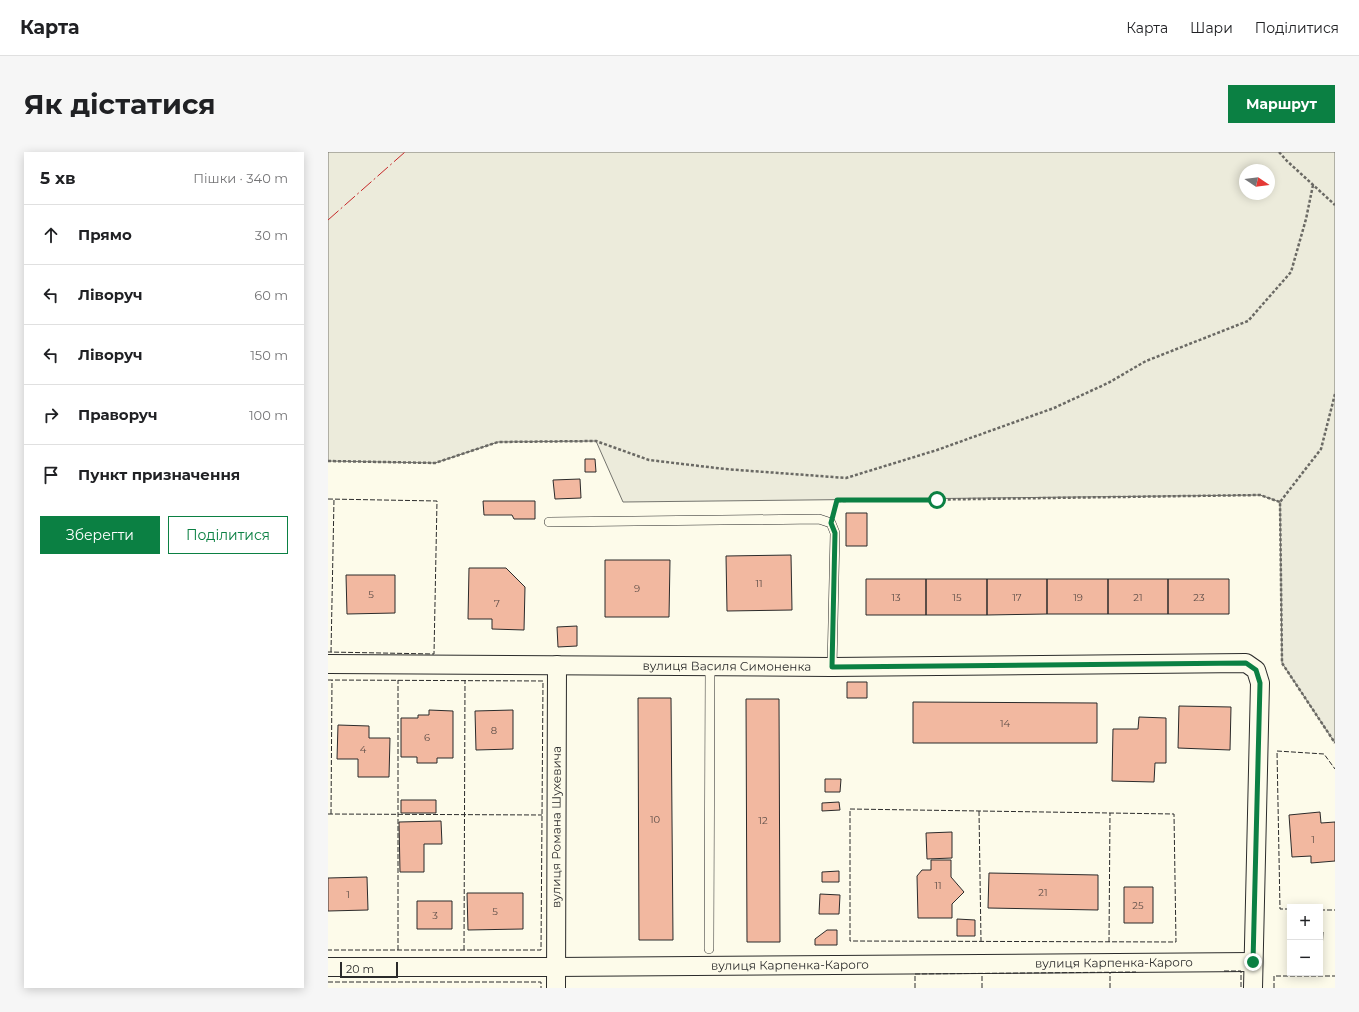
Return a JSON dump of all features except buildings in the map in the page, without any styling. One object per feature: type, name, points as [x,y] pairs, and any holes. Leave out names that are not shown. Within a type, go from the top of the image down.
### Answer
[{"type":"street","name":"вулиця Василя Симоненка","points":[[328,664],[832,667],[1246,663],[1256,670],[1260,683],[1253,962]]},
{"type":"street","name":"вулиця Романа Шухевича","points":[[556,988],[557,665]]},
{"type":"street","name":"вулиця Карпенка-Карого","points":[[328,967],[555,967],[1253,962]]},
{"type":"street","points":[[1253,962],[1253,988]]},
{"type":"lane","points":[[549,522],[819,519],[831,523],[835,533],[832,667]]},
{"type":"lane","points":[[709,949],[710,666]]},
{"type":"path","points":[[1279,152],[1335,205]]},
{"type":"path","points":[[328,461],[435,463],[498,442],[596,441],[649,460],[725,469],[846,478],[937,450],[1054,408],[1108,383],[1146,360],[1248,321],[1291,272],[1306,219],[1313,185]]},
{"type":"path","points":[[1335,394],[1321,449],[1280,502],[1282,663],[1335,743]]},
{"type":"path","points":[[831,523],[837,500],[1260,495],[1280,502]]},
{"type":"shaded area","points":[[328,152],[1335,152],[1335,743],[1282,663],[1280,502],[1260,495],[623,502],[596,441],[498,442],[435,463],[328,461]]},
{"type":"fence","points":[[328,499],[437,501],[434,654],[328,652]]},
{"type":"fence","points":[[331,652],[334,499]]},
{"type":"fence","points":[[328,680],[543,681],[541,950],[328,950]]},
{"type":"fence","points":[[331,814],[332,680]]},
{"type":"fence","points":[[398,680],[398,950]]},
{"type":"fence","points":[[464,950],[465,680]]},
{"type":"fence","points":[[1287,909],[1280,909],[1277,751],[1324,754],[1335,769]]},
{"type":"fence","points":[[850,809],[1174,814],[1176,942],[850,941],[850,809]]},
{"type":"fence","points":[[979,811],[981,941]]},
{"type":"fence","points":[[1109,942],[1110,813]]},
{"type":"fence","points":[[328,814],[542,815]]},
{"type":"fence","points":[[1323,910],[1335,910]]},
{"type":"fence","points":[[1224,971],[1241,971],[1241,988]]},
{"type":"fence","points":[[1110,972],[1110,988]]},
{"type":"fence","points":[[915,988],[915,974],[1136,972]]},
{"type":"fence","points":[[982,974],[982,988]]},
{"type":"fence","points":[[1274,988],[1274,976],[1335,976]]},
{"type":"fence","points":[[328,982],[541,982],[541,988]]},
{"type":"power","points":[[328,220],[405,152]]},
{"type":"route","points":[[937,500],[837,500],[831,523],[835,533],[832,667],[1246,663],[1256,670],[1260,683],[1253,962]]}]
